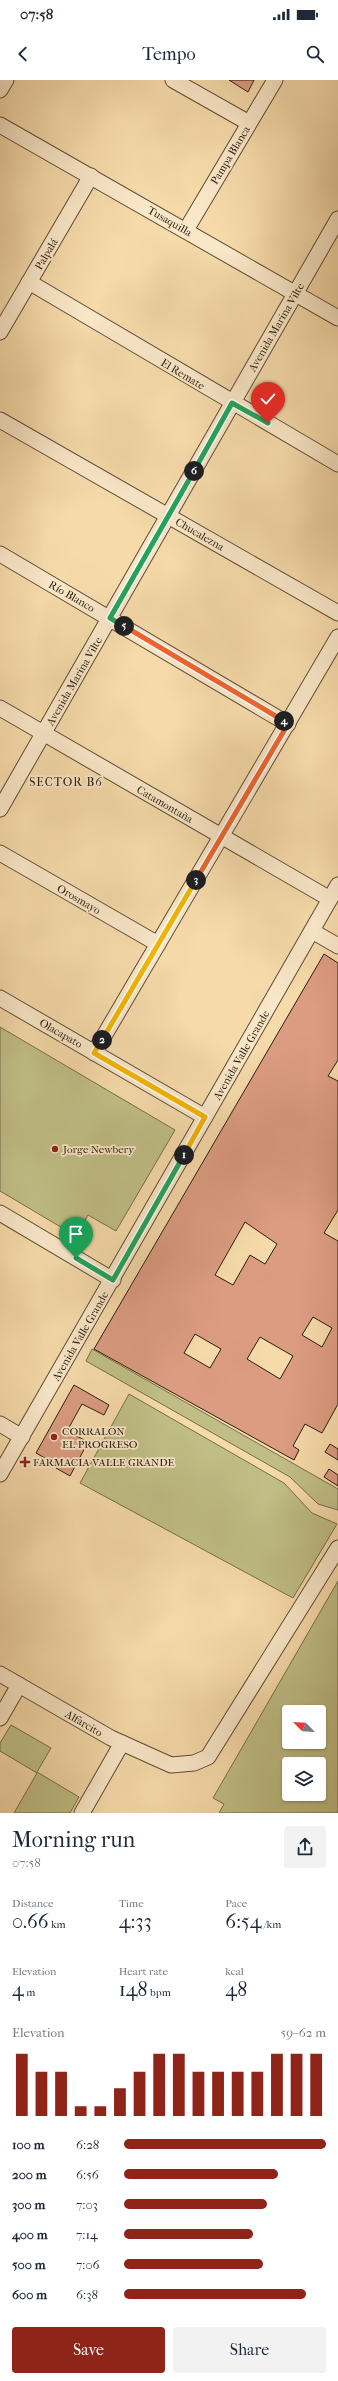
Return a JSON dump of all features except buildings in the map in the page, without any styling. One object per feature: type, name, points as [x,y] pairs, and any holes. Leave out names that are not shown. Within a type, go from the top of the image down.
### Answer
[{"type":"street","points":[[0,90],[6,80]]},
{"type":"street","points":[[173,80],[250,123]]},
{"type":"street","name":"Pampa Blanca","points":[[186,230],[275,80]]},
{"type":"street","name":"Tusaquilla","points":[[0,125],[295,292],[338,318]]},
{"type":"street","name":"Palpalá","points":[[0,332],[91,176]]},
{"type":"street","name":"Avenida Marina Vilte","points":[[0,809],[338,219]]},
{"type":"street","name":"El Remate","points":[[29,282],[232,403],[338,464]]},
{"type":"street","name":"Chucalezna","points":[[0,420],[338,613]]},
{"type":"street","name":"Río Blanco","points":[[0,554],[288,724]]},
{"type":"street","points":[[94,1053],[338,637]]},
{"type":"street","name":"Catamontaña","points":[[0,708],[330,899]]},
{"type":"street","name":"Orosmayo","points":[[0,853],[158,944]]},
{"type":"street","name":"Avenida Valle Grande","points":[[0,1474],[113,1280],[338,885]]},
{"type":"street","points":[[312,931],[338,946]]},
{"type":"street","name":"Olacapato","points":[[0,998],[205,1117]]},
{"type":"street","points":[[1,1216],[113,1280]]},
{"type":"street","points":[[0,1424],[22,1437]]},
{"type":"street","name":"Alfarcito","points":[[0,1674],[122,1743],[172,1765],[194,1763],[208,1758],[338,1548]]},
{"type":"street","points":[[0,1718],[19,1685]]},
{"type":"street","points":[[82,1813],[122,1743]]},
{"type":"shaded area","name":"Jorge Newbery","points":[[0,1027],[175,1130],[116,1231],[88,1215],[76,1236],[0,1191]]},
{"type":"shaded area","points":[[92,1349],[338,1489],[338,1510],[318,1504],[290,1477],[86,1361]]},
{"type":"shaded area","points":[[129,1394],[284,1483],[312,1513],[337,1524],[293,1598],[80,1483]]},
{"type":"shaded area","points":[[338,1581],[338,1813],[219,1813],[224,1804],[213,1798]]},
{"type":"shaded area","points":[[11,1725],[51,1748],[37,1772],[79,1797],[70,1813],[14,1813],[37,1773],[0,1751],[0,1743]]},
{"type":"place","name":"Jorge Newbery","points":[[55,1149]]},
{"type":"place","name":"CORRALON EL PROGRESO","points":[[54,1437]]},
{"type":"place","name":"FARMACIA VALLE GRANDE","points":[[25,1462]]},
{"type":"district","name":"SECTOR B6","points":[[66,782]]},
{"type":"route","points":[[76,1258],[113,1280],[205,1117],[94,1053],[288,724],[110,618],[232,403],[268,423]]}]
